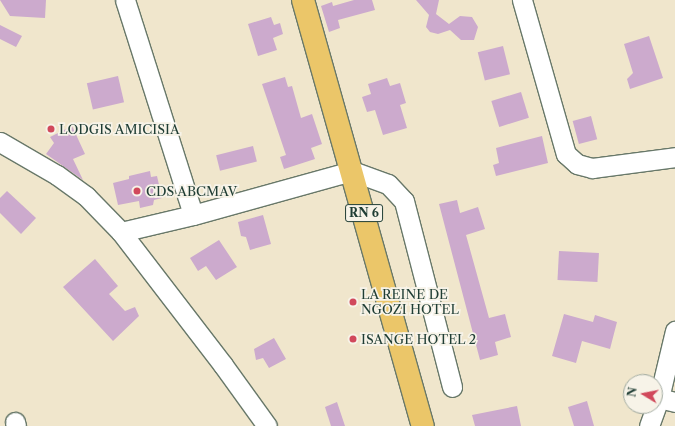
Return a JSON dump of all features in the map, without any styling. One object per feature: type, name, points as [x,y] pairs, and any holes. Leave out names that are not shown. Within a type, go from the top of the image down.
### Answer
[{"type":"main road","name":"RN 6","points":[[303,0],[423,426]]},
{"type":"street","points":[[125,0],[193,215]]},
{"type":"street","points":[[522,0],[566,154],[577,164],[592,168],[675,157]]},
{"type":"street","points":[[0,142],[57,175],[86,196],[121,232],[223,365],[267,426]]},
{"type":"street","points":[[121,232],[193,215],[352,171],[388,184],[404,201],[452,387]]},
{"type":"street","points":[[649,426],[667,400],[675,331]]},
{"type":"building","points":[[0,0],[46,0],[45,18],[10,16]]},
{"type":"building","points":[[354,0],[372,0],[375,10],[338,20],[340,28],[329,32],[321,6],[332,2],[333,6]]},
{"type":"building","points":[[416,0],[439,0],[436,14],[449,24],[460,16],[472,17],[478,27],[474,40],[461,40],[450,30],[438,34],[430,32],[426,27],[429,15]]},
{"type":"building","points":[[271,17],[274,25],[280,23],[283,34],[273,38],[277,50],[258,56],[248,24]]},
{"type":"building","points":[[0,25],[22,36],[16,47],[0,39]]},
{"type":"building","points":[[649,36],[663,78],[630,89],[627,79],[633,73],[624,44]]},
{"type":"building","points":[[503,46],[510,74],[485,80],[478,52]]},
{"type":"building","points":[[118,76],[124,102],[93,110],[87,83]]},
{"type":"building","points":[[285,77],[288,87],[292,86],[301,118],[312,114],[322,144],[311,148],[315,159],[284,169],[280,157],[286,155],[262,84]]},
{"type":"building","points":[[387,78],[390,86],[400,83],[406,103],[400,105],[407,128],[383,135],[375,110],[367,112],[362,97],[371,94],[368,84]]},
{"type":"building","points":[[521,92],[529,118],[499,127],[491,101]]},
{"type":"building","points":[[591,116],[597,139],[579,144],[573,121]]},
{"type":"building","points":[[72,126],[85,154],[73,159],[83,180],[46,154],[54,143],[50,137]]},
{"type":"building","points":[[542,136],[548,163],[496,176],[493,165],[499,163],[496,148]]},
{"type":"building","points":[[253,146],[257,162],[220,171],[216,155]]},
{"type":"building","name":"CDS ABCMAV","points":[[150,171],[151,177],[157,176],[162,198],[154,200],[153,205],[140,208],[139,201],[118,205],[113,183],[129,179],[129,176]]},
{"type":"building","points":[[7,191],[36,218],[21,234],[0,213],[0,198]]},
{"type":"building","points":[[457,200],[460,213],[478,207],[485,229],[466,235],[489,318],[505,314],[511,337],[495,342],[498,355],[480,360],[439,204]]},
{"type":"building","points":[[263,215],[271,244],[250,250],[246,237],[241,236],[238,222]]},
{"type":"building","points":[[219,240],[237,267],[216,280],[206,266],[198,271],[190,258]]},
{"type":"building","points":[[559,251],[599,253],[597,282],[557,280]]},
{"type":"building","points":[[95,259],[118,286],[109,294],[125,311],[135,307],[139,316],[113,341],[63,287]]},
{"type":"building","points":[[564,314],[593,322],[595,315],[617,322],[610,349],[582,341],[576,363],[552,356]]},
{"type":"building","points":[[274,338],[286,359],[269,368],[263,358],[256,360],[254,349]]},
{"type":"building","points":[[587,401],[594,426],[574,426],[568,407]]},
{"type":"building","points":[[337,402],[345,426],[331,426],[325,407]]},
{"type":"building","points":[[517,406],[521,426],[475,426],[472,415]]},
{"type":"place","name":"LODGIS AMICISIA","points":[[51,129]]},
{"type":"place","name":"CDS ABCMAV","points":[[137,191]]},
{"type":"place","name":"LA REINE DE NGOZI HOTEL","points":[[353,302]]},
{"type":"place","name":"ISANGE HOTEL 2","points":[[353,339]]}]
